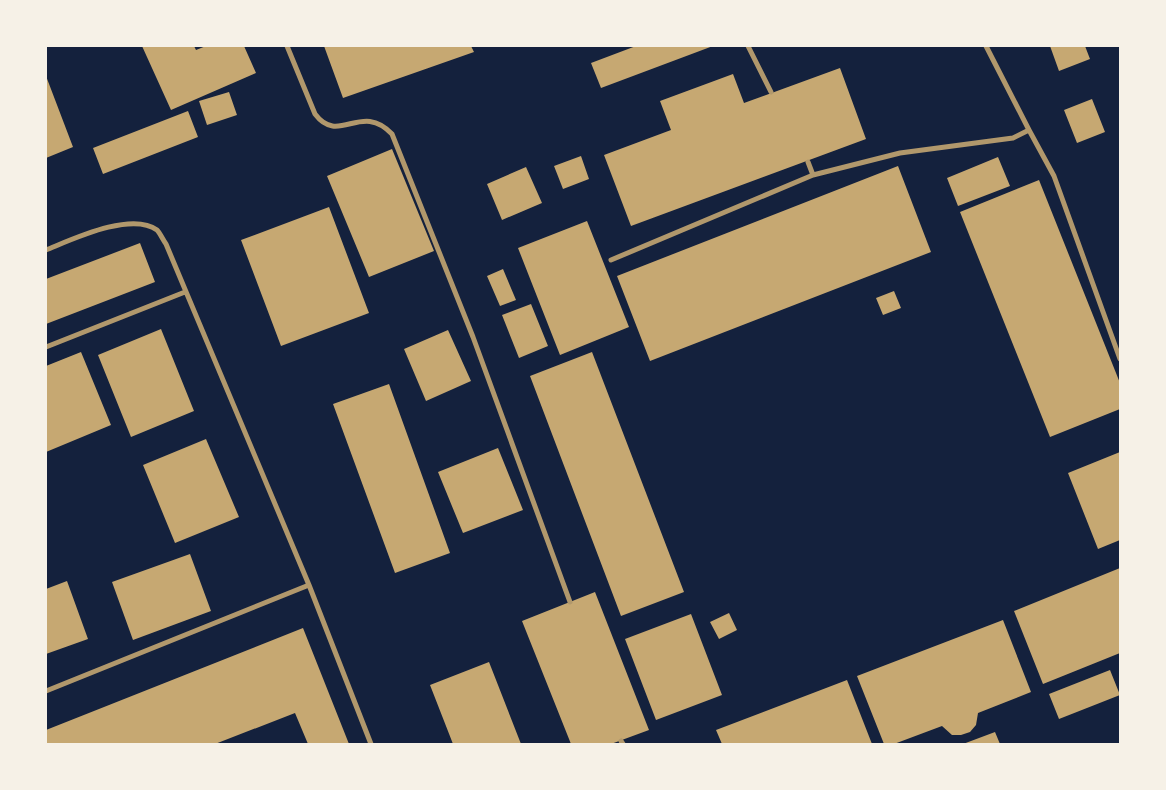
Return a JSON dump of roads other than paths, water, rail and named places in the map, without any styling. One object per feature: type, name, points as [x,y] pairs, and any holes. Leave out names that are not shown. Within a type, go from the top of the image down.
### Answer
[{"type":"lane","points":[[287,46],[321,123],[332,128],[372,120],[392,134],[473,337],[570,602]]},
{"type":"lane","points":[[748,46],[771,92]]},
{"type":"lane","points":[[986,46],[1054,176],[1121,359]]},
{"type":"lane","points":[[611,260],[813,175],[900,153],[1013,138],[1029,130]]},
{"type":"lane","points":[[807,162],[813,175]]},
{"type":"lane","points":[[46,250],[101,228],[136,223],[156,230],[166,244],[309,585],[371,744]]},
{"type":"lane","points":[[46,347],[185,292]]},
{"type":"lane","points":[[46,691],[309,585]]}]
